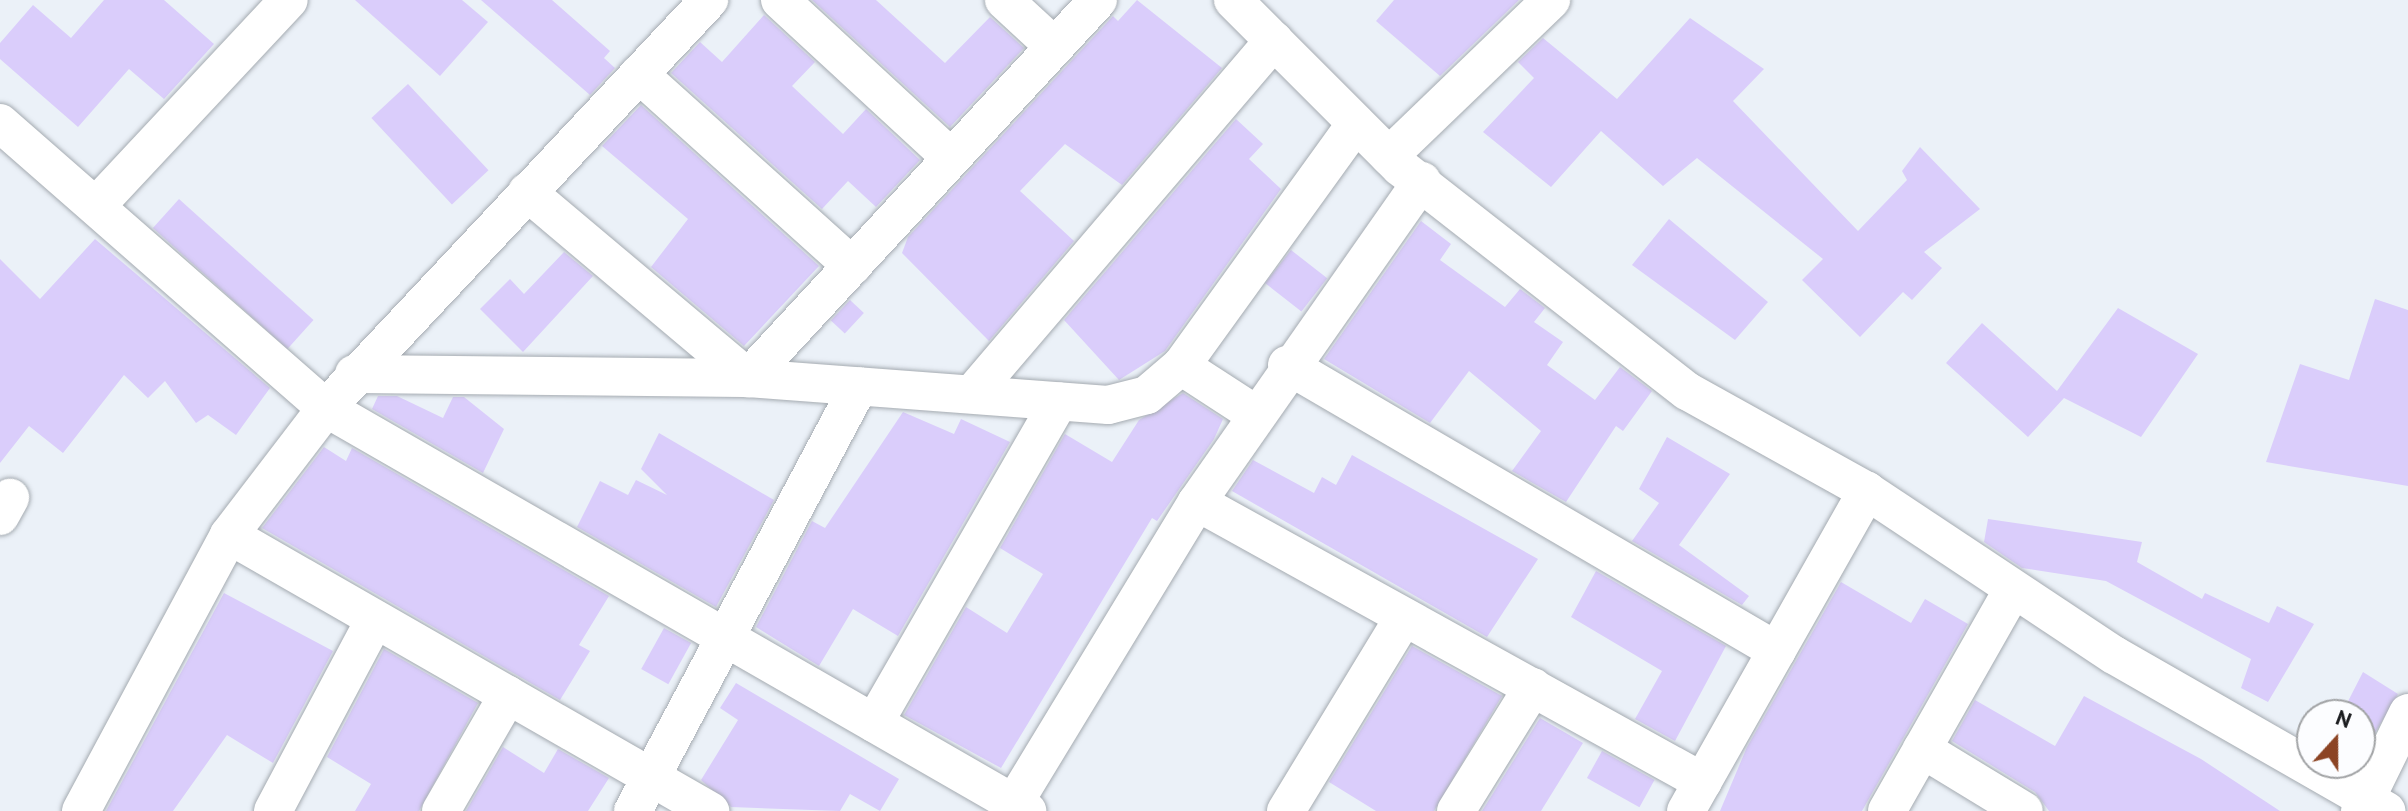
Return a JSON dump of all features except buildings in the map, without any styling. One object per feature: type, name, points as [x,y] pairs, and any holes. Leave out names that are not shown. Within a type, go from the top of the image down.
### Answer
[{"type":"street","points":[[96,206],[289,0]]},
{"type":"street","points":[[81,811],[229,535],[326,408],[354,374],[709,0]]},
{"type":"street","points":[[780,0],[951,158]]},
{"type":"street","points":[[1004,0],[1055,47]]},
{"type":"street","points":[[748,378],[1098,0]]},
{"type":"street","points":[[1233,0],[1389,156],[1687,391],[1867,491],[2013,589],[2371,807],[2408,713]]},
{"type":"street","points":[[1389,156],[1551,0]]},
{"type":"street","points":[[972,394],[1274,41]]},
{"type":"street","points":[[639,74],[852,266]]},
{"type":"street","points":[[0,123],[326,408],[1020,807],[1197,502],[1287,365],[1422,181]]},
{"type":"street","points":[[354,374],[748,378],[1108,405],[1147,395],[1181,366],[1356,123]]},
{"type":"street","points":[[527,192],[748,378]]},
{"type":"street","points":[[1287,365],[1777,651]]},
{"type":"street","points":[[1181,366],[1255,414]]},
{"type":"street","points":[[633,811],[859,386]]},
{"type":"street","points":[[874,723],[1059,401]]},
{"type":"street","points":[[1197,502],[1533,687],[1695,797],[1867,491]]},
{"type":"street","points":[[229,535],[710,811]]},
{"type":"street","points":[[1887,811],[2013,589]]},
{"type":"street","points":[[1286,811],[1404,617]]},
{"type":"street","points":[[273,811],[375,619]]},
{"type":"street","points":[[1456,811],[1533,687]]},
{"type":"street","points":[[441,811],[508,695]]},
{"type":"street","points":[[1922,749],[2024,811]]}]
